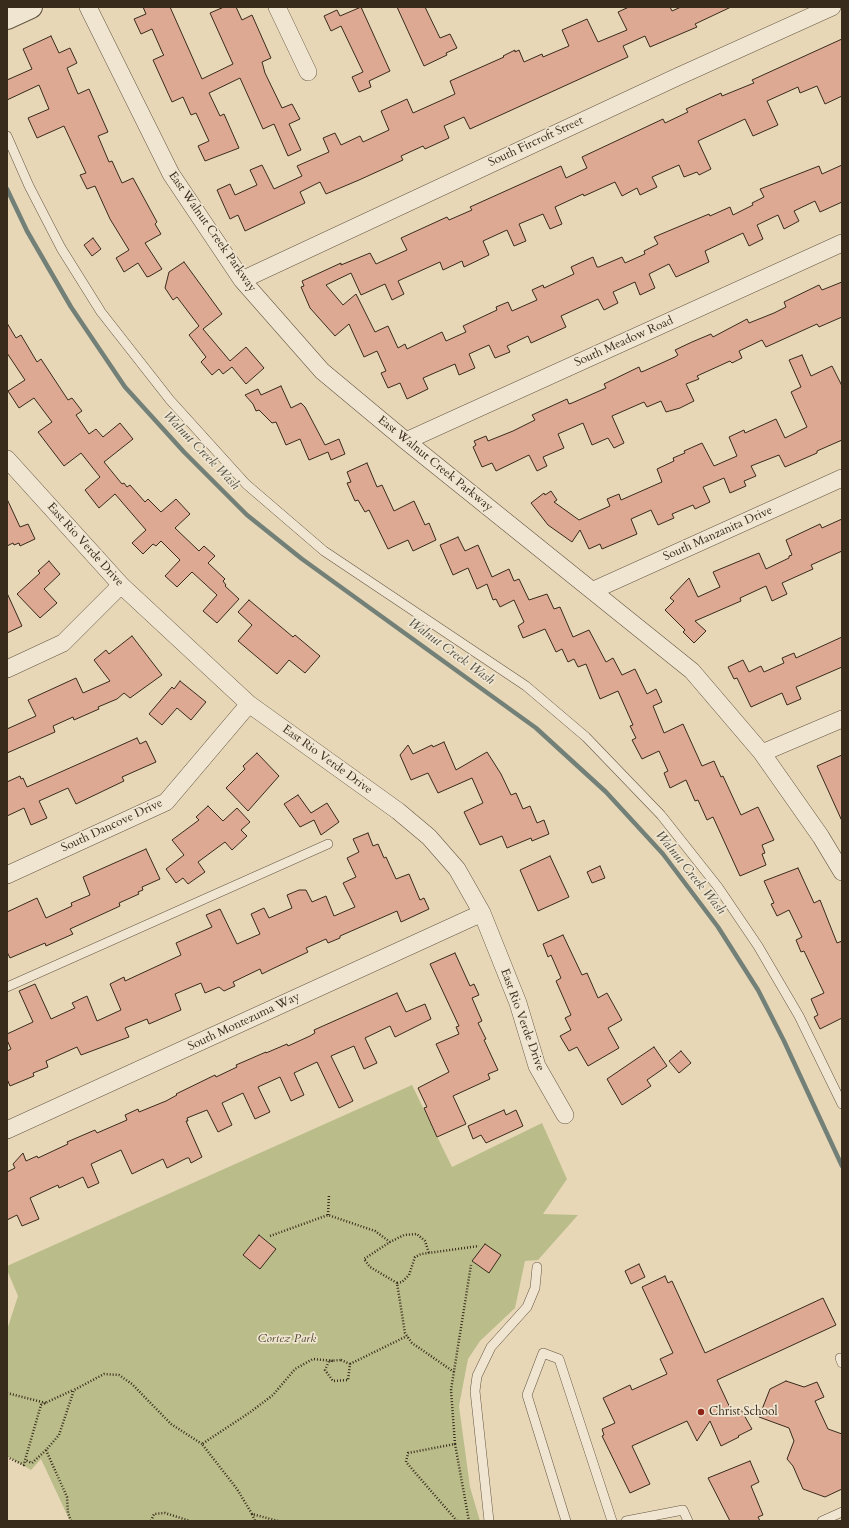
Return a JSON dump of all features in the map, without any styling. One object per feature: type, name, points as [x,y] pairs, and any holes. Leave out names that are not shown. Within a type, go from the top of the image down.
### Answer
[{"type":"street","points":[[7,18],[31,7]]},
{"type":"street","name":"East Walnut Creek Parkway","points":[[88,7],[171,174],[242,280],[322,371],[406,441],[594,590],[692,671],[762,753],[821,837],[842,872]]},
{"type":"street","points":[[277,7],[308,72]]},
{"type":"street","name":"South Fircroft Street","points":[[242,280],[677,77],[832,7]]},
{"type":"street","name":"South Meadow Road","points":[[406,441],[842,243]]},
{"type":"street","name":"East Rio Verde Drive","points":[[7,460],[120,585],[249,704],[398,811],[429,838],[457,869],[482,913],[518,1003],[537,1066],[565,1115]]},
{"type":"street","name":"South Manzanita Drive","points":[[594,590],[842,478]]},
{"type":"street","points":[[7,669],[63,643],[120,585]]},
{"type":"street","name":"South Dancove Drive","points":[[7,875],[166,802],[249,704]]},
{"type":"street","points":[[762,753],[842,719]]},
{"type":"street","name":"South Montezuma Way","points":[[7,1130],[482,913]]},
{"type":"lane","points":[[7,136],[29,186],[61,248],[102,312],[170,400],[246,484],[324,551],[526,686],[586,737],[661,815],[718,887],[758,946],[799,1016],[842,1104]]},
{"type":"lane","points":[[7,987],[328,844]]},
{"type":"lane","points":[[490,1521],[475,1391],[477,1376],[491,1347],[527,1307],[535,1288],[537,1267]]},
{"type":"lane","points":[[566,1521],[527,1394],[543,1353],[559,1359],[612,1521]]},
{"type":"lane","points":[[626,1521],[683,1510],[688,1521]]},
{"type":"lane","points":[[822,1521],[842,1512]]},
{"type":"path","points":[[328,1215],[329,1195]]},
{"type":"path","points":[[270,1236],[328,1215],[375,1231],[390,1242]]},
{"type":"path","points":[[429,1253],[425,1240],[417,1234],[404,1235],[390,1242],[364,1259],[370,1267],[397,1283],[402,1282],[409,1275],[415,1257],[421,1254],[429,1253],[479,1246]]},
{"type":"path","points":[[470,1521],[455,1444],[451,1390],[471,1265]]},
{"type":"path","points":[[397,1283],[405,1332],[407,1336],[412,1342],[454,1372]]},
{"type":"path","points":[[350,1364],[407,1336]]},
{"type":"path","points":[[202,1444],[250,1413],[273,1395],[295,1369],[314,1359],[334,1361]]},
{"type":"path","points":[[341,1360],[350,1364],[348,1380],[333,1381],[325,1370],[329,1361],[341,1360]]},
{"type":"path","points":[[7,1457],[24,1465],[41,1405],[104,1374],[119,1375],[132,1384],[171,1424],[202,1444],[237,1489],[255,1521]]},
{"type":"path","points":[[25,1460],[32,1463],[59,1435],[74,1390]]},
{"type":"path","points":[[7,1393],[46,1403]]},
{"type":"path","points":[[455,1444],[408,1453],[406,1462],[457,1521]]},
{"type":"path","points":[[46,1450],[67,1497],[68,1513],[72,1521]]},
{"type":"path","points":[[151,1521],[154,1514],[165,1513],[190,1521]]},
{"type":"path","points":[[252,1514],[278,1521]]},
{"type":"green space","name":"Cortez Park","points":[[412,1085],[452,1167],[542,1123],[567,1179],[543,1214],[578,1215],[538,1260],[525,1261],[515,1308],[480,1341],[468,1359],[459,1406],[470,1487],[480,1521],[70,1521],[41,1459],[31,1470],[7,1456],[7,1330],[18,1296],[7,1270],[7,1266]]},
{"type":"building","points":[[143,7],[170,7],[202,79],[233,64],[210,13],[224,7],[236,7],[242,20],[252,15],[271,58],[262,62],[265,73],[282,108],[292,104],[300,119],[289,124],[301,150],[288,156],[274,124],[263,129],[240,78],[209,93],[220,116],[224,114],[239,148],[205,161],[198,146],[209,141],[196,113],[191,115],[183,97],[172,102],[153,60],[164,55],[152,29],[141,34],[134,19],[146,14]]},
{"type":"building","points":[[361,7],[390,71],[369,81],[371,87],[359,92],[352,77],[363,72],[341,26],[331,31],[324,16],[337,10],[340,16]]},
{"type":"building","points":[[397,7],[425,7],[440,38],[450,34],[457,48],[446,53],[447,55],[424,66]]},
{"type":"building","points":[[629,7],[670,7],[672,11],[681,7],[731,7],[695,24],[697,27],[650,47],[645,36],[623,46],[628,57],[470,129],[464,117],[444,126],[449,138],[425,149],[423,146],[401,156],[403,160],[359,180],[326,194],[320,182],[300,192],[305,203],[245,231],[238,215],[230,219],[217,190],[230,184],[235,195],[257,185],[250,170],[262,165],[274,189],[302,176],[297,166],[329,152],[323,138],[335,133],[341,145],[360,136],[363,142],[389,130],[381,111],[407,99],[413,113],[442,100],[455,94],[450,81],[504,57],[503,56],[515,50],[515,52],[519,50],[524,62],[542,54],[543,57],[569,46],[562,30],[587,19],[598,42],[627,30],[618,12]]},
{"type":"building","points":[[51,36],[59,53],[70,48],[77,63],[67,68],[78,94],[89,89],[108,132],[98,136],[109,162],[112,161],[122,183],[133,178],[157,222],[155,224],[161,234],[145,243],[162,269],[150,276],[147,277],[138,263],[124,272],[116,258],[129,250],[110,219],[95,186],[87,189],[80,175],[86,173],[64,126],[37,138],[28,118],[49,109],[39,85],[7,100],[7,80],[32,69],[23,49]]},
{"type":"building","points":[[842,39],[842,96],[825,104],[817,86],[800,93],[798,87],[767,101],[778,125],[753,136],[745,119],[698,141],[711,169],[699,175],[697,172],[684,177],[679,165],[652,177],[657,187],[640,195],[637,188],[622,196],[615,182],[584,196],[583,194],[555,207],[562,224],[550,229],[543,214],[519,224],[526,241],[514,246],[507,230],[483,241],[489,255],[464,267],[462,261],[443,270],[440,262],[398,281],[404,294],[392,300],[385,284],[361,295],[351,273],[326,285],[343,305],[356,294],[375,332],[388,326],[398,348],[405,344],[407,349],[442,332],[446,341],[466,332],[463,326],[497,310],[496,307],[508,302],[512,311],[537,300],[532,290],[543,285],[544,288],[574,274],[571,267],[593,257],[597,267],[622,257],[625,263],[645,254],[644,251],[658,244],[654,237],[730,207],[733,215],[753,205],[752,203],[764,197],[760,189],[819,166],[822,174],[842,165],[842,202],[820,212],[815,201],[794,211],[799,221],[784,229],[778,215],[757,225],[763,239],[749,246],[743,233],[705,251],[709,262],[676,277],[669,264],[649,274],[655,288],[640,295],[635,282],[613,292],[618,303],[604,310],[598,299],[561,316],[566,327],[531,343],[528,336],[507,346],[510,352],[495,358],[489,345],[469,354],[475,368],[459,375],[455,364],[423,378],[428,389],[407,399],[400,383],[388,388],[381,373],[386,371],[377,351],[364,357],[349,324],[335,336],[310,308],[301,287],[304,286],[302,281],[341,263],[341,265],[370,253],[376,264],[407,250],[401,238],[447,217],[449,220],[472,210],[470,207],[561,166],[566,178],[587,168],[582,157],[663,119],[665,123],[688,112],[686,109],[721,93],[722,96],[754,83],[752,80]]},
{"type":"building","points":[[93,238],[101,249],[92,256],[84,245]]},
{"type":"building","points":[[184,262],[222,314],[203,329],[230,361],[246,347],[264,368],[246,384],[232,367],[223,374],[219,369],[212,375],[201,362],[206,357],[189,335],[199,326],[177,297],[173,300],[165,288],[169,272]]},
{"type":"building","points":[[842,282],[842,317],[819,327],[817,324],[766,347],[762,340],[739,351],[742,358],[732,363],[730,361],[697,376],[699,379],[686,384],[694,401],[680,408],[666,412],[661,401],[647,407],[644,402],[612,416],[624,443],[614,448],[608,438],[592,445],[583,423],[558,434],[564,448],[543,457],[547,466],[537,471],[529,455],[496,471],[492,463],[482,467],[473,447],[476,445],[474,441],[486,436],[488,441],[513,431],[535,420],[532,415],[567,399],[569,404],[606,388],[604,384],[639,367],[641,372],[675,357],[678,355],[675,350],[692,342],[711,334],[713,337],[747,319],[749,323],[774,313],[786,307],[784,302],[819,285],[822,290]]},
{"type":"building","points":[[7,323],[16,338],[21,335],[37,362],[41,359],[68,400],[72,398],[82,411],[76,415],[89,434],[96,429],[103,437],[120,423],[133,439],[104,462],[122,484],[124,483],[127,487],[130,485],[145,502],[148,499],[161,512],[176,499],[190,514],[175,528],[199,551],[204,546],[215,556],[208,563],[225,579],[223,581],[226,585],[225,586],[239,599],[217,623],[203,611],[217,595],[192,572],[177,587],[165,576],[180,560],[161,541],[156,546],[153,544],[143,554],[132,543],[146,530],[115,494],[99,508],[85,490],[100,477],[81,453],[64,466],[38,432],[52,422],[34,398],[19,408],[8,391],[25,380],[7,353]]},
{"type":"building","points":[[802,355],[811,376],[832,366],[842,386],[842,440],[785,467],[779,455],[751,466],[756,476],[744,481],[746,486],[730,493],[724,478],[703,487],[710,502],[695,509],[693,505],[672,514],[674,518],[658,525],[651,510],[631,519],[637,534],[602,549],[600,544],[589,549],[580,530],[572,542],[548,525],[531,503],[544,493],[545,495],[551,491],[557,500],[554,502],[579,520],[610,506],[607,499],[619,494],[621,500],[662,482],[657,469],[674,461],[673,458],[685,453],[684,451],[702,443],[714,466],[737,456],[729,437],[744,430],[745,433],[776,419],[785,438],[807,427],[791,392],[801,387],[789,360]]},
{"type":"building","points":[[281,386],[291,408],[301,403],[305,407],[325,445],[339,439],[345,454],[331,460],[328,452],[309,460],[300,439],[286,445],[276,422],[272,423],[259,410],[256,411],[253,404],[245,395],[258,389],[261,395]]},
{"type":"building","points":[[367,463],[377,487],[382,485],[394,511],[414,501],[425,525],[429,523],[436,540],[413,551],[408,540],[388,549],[369,510],[365,512],[358,500],[355,501],[347,483],[351,482],[347,472]]},
{"type":"building","points":[[7,499],[20,527],[28,524],[35,539],[20,546],[19,543],[14,545],[13,543],[7,546]]},
{"type":"building","points":[[842,519],[842,551],[811,565],[813,569],[782,583],[787,594],[772,601],[766,586],[740,598],[741,601],[695,621],[706,631],[694,643],[683,632],[685,630],[665,610],[674,601],[670,598],[689,578],[698,597],[720,587],[713,572],[759,553],[766,569],[789,558],[789,556],[792,555],[786,540],[820,524],[822,528]]},
{"type":"building","points":[[458,537],[465,551],[478,545],[492,577],[509,569],[514,581],[519,579],[529,600],[547,594],[554,609],[560,607],[573,637],[589,630],[606,662],[613,658],[622,675],[635,669],[647,694],[656,689],[662,702],[653,706],[664,733],[683,724],[702,766],[714,761],[721,777],[723,776],[741,815],[758,807],[774,840],[762,845],[765,853],[762,854],[766,865],[740,876],[713,817],[707,820],[698,800],[695,801],[686,780],[670,788],[664,773],[668,771],[659,751],[642,759],[632,740],[636,738],[630,726],[633,725],[618,691],[600,699],[586,664],[578,667],[574,659],[568,662],[562,649],[556,652],[545,629],[523,638],[518,626],[524,622],[514,600],[500,607],[496,599],[493,600],[487,584],[477,589],[468,568],[453,575],[440,545]]},
{"type":"building","points":[[49,561],[60,574],[44,589],[57,603],[40,618],[17,594],[40,573],[38,571]]},
{"type":"building","points":[[7,593],[22,626],[7,633]]},
{"type":"building","points":[[249,600],[293,637],[295,635],[320,656],[305,673],[289,660],[277,674],[238,641],[252,625],[238,612]]},
{"type":"building","points":[[132,636],[162,675],[130,698],[124,693],[117,699],[98,707],[99,709],[74,720],[73,717],[53,726],[55,732],[7,753],[7,729],[36,716],[28,700],[76,678],[83,693],[110,681],[94,660],[106,650],[109,654]]},
{"type":"building","points":[[842,637],[842,667],[796,687],[801,699],[787,705],[782,693],[751,707],[737,678],[734,679],[728,667],[743,660],[749,672],[761,666],[764,672],[784,663],[782,658],[794,653],[796,658]]},
{"type":"building","points":[[180,681],[206,702],[191,720],[177,708],[162,725],[149,714],[172,687],[174,689]]},
{"type":"building","points":[[137,738],[140,744],[146,741],[156,762],[122,777],[124,781],[76,804],[68,788],[39,801],[47,818],[31,825],[24,808],[7,816],[7,782],[20,776],[21,779],[23,778],[27,787]]},
{"type":"building","points":[[444,742],[456,770],[487,752],[501,774],[511,795],[516,793],[523,809],[530,806],[537,823],[544,820],[549,834],[532,841],[531,838],[507,848],[502,836],[480,845],[464,812],[483,803],[472,778],[438,793],[428,773],[411,780],[400,755],[408,745],[413,754],[432,745],[433,747]]},
{"type":"building","points":[[257,753],[279,776],[248,811],[226,788],[245,769],[243,766]]},
{"type":"building","points":[[842,755],[842,821],[817,766]]},
{"type":"building","points":[[298,795],[311,813],[327,803],[339,822],[321,835],[314,820],[300,827],[284,804]]},
{"type":"building","points":[[208,806],[223,821],[237,808],[250,822],[241,830],[247,836],[232,850],[225,842],[198,862],[205,872],[188,884],[183,878],[176,883],[166,869],[184,855],[172,840],[199,820],[196,817]]},
{"type":"building","points":[[368,833],[373,846],[378,844],[384,858],[386,857],[396,879],[409,874],[420,900],[424,898],[429,909],[401,922],[397,911],[340,936],[340,938],[328,943],[326,939],[306,948],[308,952],[262,974],[260,969],[233,982],[235,986],[224,991],[219,987],[205,993],[201,983],[175,994],[181,1010],[149,1024],[147,1019],[125,1028],[129,1037],[81,1055],[77,1047],[46,1061],[48,1067],[33,1073],[34,1076],[10,1086],[7,1079],[7,1051],[11,1049],[7,1040],[7,1034],[33,1022],[19,991],[35,984],[51,1019],[75,1008],[72,1003],[87,996],[97,1021],[121,1010],[110,984],[124,977],[125,981],[181,955],[176,943],[212,927],[206,915],[220,909],[237,944],[260,934],[251,914],[264,908],[269,918],[292,908],[287,895],[299,890],[306,890],[312,902],[326,896],[334,916],[355,907],[343,883],[356,877],[347,858],[359,852],[353,839]]},
{"type":"building","points":[[146,849],[160,879],[142,887],[143,890],[138,892],[139,894],[119,903],[120,906],[70,929],[73,934],[46,946],[45,943],[10,958],[7,952],[7,912],[37,898],[46,918],[72,906],[71,903],[90,895],[83,877]]},
{"type":"building","points":[[550,856],[569,897],[538,911],[520,870]]},
{"type":"building","points":[[600,866],[605,878],[592,883],[587,872]]},
{"type":"building","points":[[798,868],[814,903],[820,900],[837,943],[842,941],[842,1018],[820,1029],[814,1017],[818,1015],[811,999],[824,993],[804,951],[801,952],[796,940],[802,937],[789,910],[777,916],[771,904],[774,903],[764,881]]},
{"type":"building","points":[[563,935],[582,975],[587,973],[598,998],[607,993],[622,1020],[608,1028],[619,1048],[588,1066],[577,1047],[569,1051],[560,1036],[571,1030],[565,1018],[571,1015],[556,981],[561,978],[551,955],[548,957],[543,944]]},
{"type":"building","points":[[455,953],[470,986],[474,984],[479,995],[472,998],[482,1021],[478,1023],[498,1070],[488,1074],[490,1079],[453,1096],[466,1124],[437,1137],[424,1108],[427,1107],[418,1088],[449,1072],[436,1044],[459,1034],[456,1027],[459,1026],[430,964]]},
{"type":"building","points":[[397,993],[406,1012],[425,1004],[431,1019],[395,1037],[390,1026],[365,1038],[377,1063],[364,1069],[354,1046],[331,1056],[353,1101],[339,1108],[317,1062],[294,1073],[304,1095],[291,1101],[280,1077],[258,1087],[270,1112],[255,1119],[243,1093],[222,1103],[232,1125],[218,1132],[207,1110],[187,1118],[188,1121],[186,1121],[202,1157],[191,1163],[189,1158],[187,1158],[167,1168],[163,1159],[132,1174],[121,1150],[91,1164],[99,1183],[88,1188],[83,1177],[59,1188],[58,1185],[30,1198],[39,1219],[22,1226],[17,1215],[7,1220],[7,1172],[15,1168],[13,1164],[23,1153],[26,1161],[37,1156],[38,1158],[68,1144],[67,1142],[95,1130],[97,1133],[127,1120],[125,1115],[138,1109],[139,1112],[166,1101],[177,1095],[176,1094],[215,1075],[216,1077],[237,1067],[236,1065],[287,1044],[288,1046],[315,1033],[314,1030]]},
{"type":"building","points":[[654,1047],[667,1066],[647,1080],[651,1086],[622,1105],[607,1079]]},
{"type":"building","points":[[681,1051],[691,1063],[679,1073],[669,1061]]},
{"type":"building","points":[[504,1110],[506,1115],[516,1110],[523,1126],[486,1143],[481,1135],[473,1139],[468,1126]]},
{"type":"building","points":[[259,1235],[276,1249],[260,1269],[243,1255]]},
{"type":"building","points":[[485,1244],[501,1255],[489,1273],[472,1261]]},
{"type":"building","points":[[639,1264],[645,1277],[631,1284],[625,1271]]},
{"type":"building","points":[[665,1276],[668,1283],[672,1281],[705,1353],[823,1298],[836,1325],[717,1380],[732,1412],[740,1408],[752,1429],[738,1436],[739,1437],[721,1446],[710,1421],[697,1441],[687,1421],[632,1446],[650,1484],[630,1493],[602,1436],[604,1435],[602,1429],[615,1423],[603,1398],[630,1385],[632,1390],[667,1374],[660,1359],[673,1353],[642,1287]]},
{"type":"building","points":[[786,1381],[804,1387],[817,1382],[824,1397],[815,1401],[828,1429],[842,1434],[842,1489],[825,1497],[803,1489],[793,1466],[787,1459],[794,1441],[789,1428],[759,1417],[770,1389]]},
{"type":"building","points":[[750,1461],[759,1482],[751,1486],[763,1515],[758,1517],[760,1521],[730,1521],[708,1478]]},
{"type":"waterway","name":"Walnut Creek Wash","points":[[7,189],[27,231],[71,307],[125,387],[184,452],[247,515],[302,559],[536,728],[606,792],[663,854],[718,927],[758,990],[784,1041],[842,1166]]},
{"type":"place","name":"Christ School","points":[[701,1412]]}]
